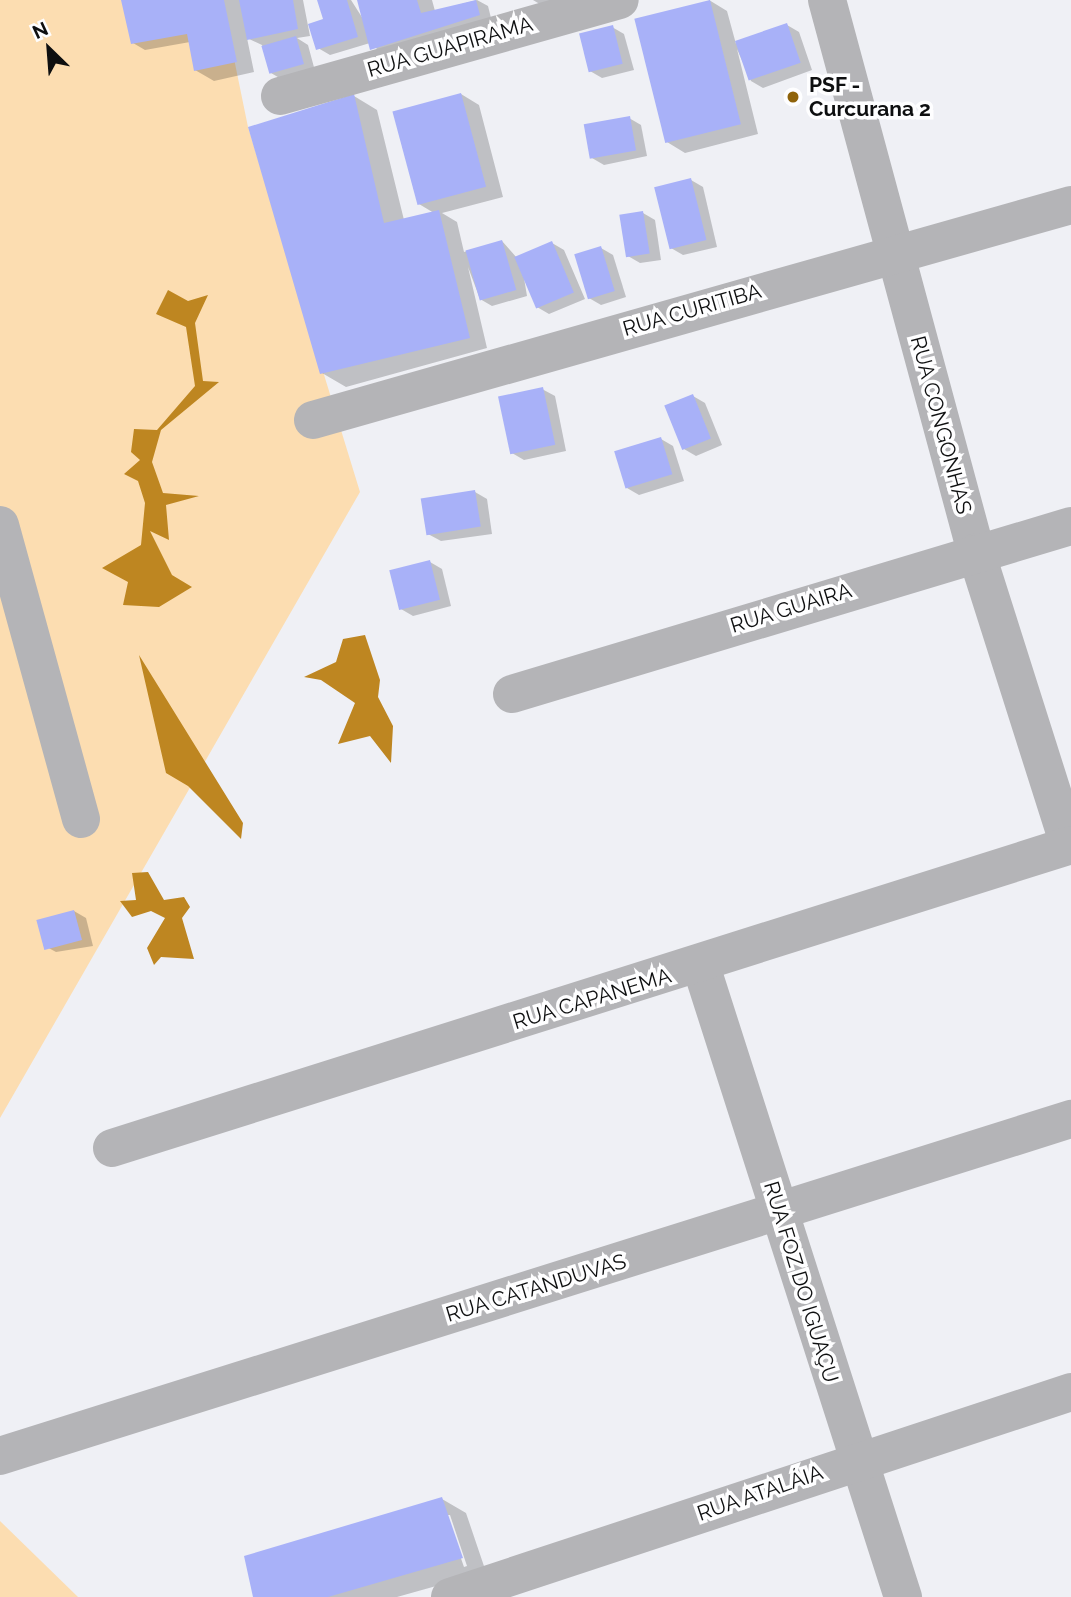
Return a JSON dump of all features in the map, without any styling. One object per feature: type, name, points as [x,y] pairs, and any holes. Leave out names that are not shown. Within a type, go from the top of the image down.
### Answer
[{"type":"street","name":"RUA GUAPIRAMA","points":[[280,96],[505,15],[620,0]]},
{"type":"street","name":"RUA CONGONHAS","points":[[827,0],[976,552],[1070,845]]},
{"type":"street","name":"RUA CURITIBA","points":[[313,420],[894,252],[1071,205]]},
{"type":"street","points":[[0,525],[80,819]]},
{"type":"street","name":"RUA GUAIRA","points":[[512,694],[976,552],[1071,526]]},
{"type":"street","name":"RUA CAPANEMA","points":[[112,1148],[701,966],[1070,845]]},
{"type":"street","name":"RUA FOZ DO IGUAÇU","points":[[701,966],[903,1597]]},
{"type":"street","name":"RUA CATANDUVAS","points":[[0,1456],[1071,1119]]},
{"type":"street","name":"RUA ATALÁIA","points":[[450,1597],[857,1460],[1071,1392]]},
{"type":"shaded area","points":[[0,0],[222,0],[248,127],[360,492],[0,1118]]},
{"type":"shaded area","points":[[168,290],[188,301],[208,295],[195,323],[203,381],[219,382],[161,430],[152,462],[163,493],[199,496],[166,505],[169,540],[150,531],[172,575],[192,587],[159,607],[123,605],[128,582],[102,568],[141,545],[145,503],[138,481],[124,474],[140,460],[131,452],[134,429],[157,430],[195,386],[186,327],[156,314]]},
{"type":"shaded area","points":[[365,635],[380,680],[378,697],[393,726],[391,763],[370,736],[338,744],[355,703],[321,680],[304,677],[336,662],[343,639]]},
{"type":"shaded area","points":[[139,655],[243,823],[241,839],[188,786],[166,773]]},
{"type":"shaded area","points":[[148,872],[164,900],[184,897],[190,907],[182,918],[194,959],[161,957],[154,965],[147,948],[165,918],[151,911],[132,917],[120,901],[136,900],[132,873]]},
{"type":"shaded area","points":[[0,1521],[78,1597],[0,1597]]},
{"type":"building","points":[[121,0],[224,0],[237,62],[194,71],[187,34],[131,44]]},
{"type":"building","points":[[239,0],[293,0],[298,29],[247,40]]},
{"type":"building","points":[[317,0],[347,0],[358,37],[316,50],[308,24],[323,19]]},
{"type":"building","points":[[357,0],[417,0],[421,13],[476,0],[480,15],[370,50]]},
{"type":"building","points":[[710,0],[741,124],[665,143],[634,19]]},
{"type":"building","points":[[787,23],[801,63],[749,81],[735,41]]},
{"type":"building","points":[[613,25],[623,64],[589,72],[579,33]]},
{"type":"building","points":[[296,36],[304,64],[269,74],[261,46]]},
{"type":"building","points":[[461,93],[486,187],[418,205],[392,111]]},
{"type":"building","points":[[354,94],[384,223],[439,210],[470,338],[320,374],[248,127]]},
{"type":"building","points":[[630,116],[636,150],[590,159],[584,124]]},
{"type":"building","points":[[691,178],[706,240],[670,249],[654,187]]},
{"type":"building","points":[[643,211],[650,253],[626,257],[619,215]]},
{"type":"building","points":[[502,240],[516,290],[480,300],[465,250]]},
{"type":"building","points":[[552,241],[574,293],[536,309],[514,257]]},
{"type":"building","points":[[601,246],[615,291],[588,299],[574,254]]},
{"type":"building","points":[[543,387],[555,445],[510,454],[498,397]]},
{"type":"building","points":[[693,394],[711,439],[682,450],[664,406]]},
{"type":"building","points":[[661,437],[672,474],[626,489],[614,451]]},
{"type":"building","points":[[475,490],[481,527],[426,535],[421,499]]},
{"type":"building","points":[[430,560],[440,600],[399,610],[389,570]]},
{"type":"building","points":[[74,910],[82,940],[44,950],[36,920]]},
{"type":"building","points":[[442,1497],[463,1558],[328,1597],[253,1597],[244,1556]]},
{"type":"place","name":"PSF - Curcurana 2","points":[[793,97]]}]
